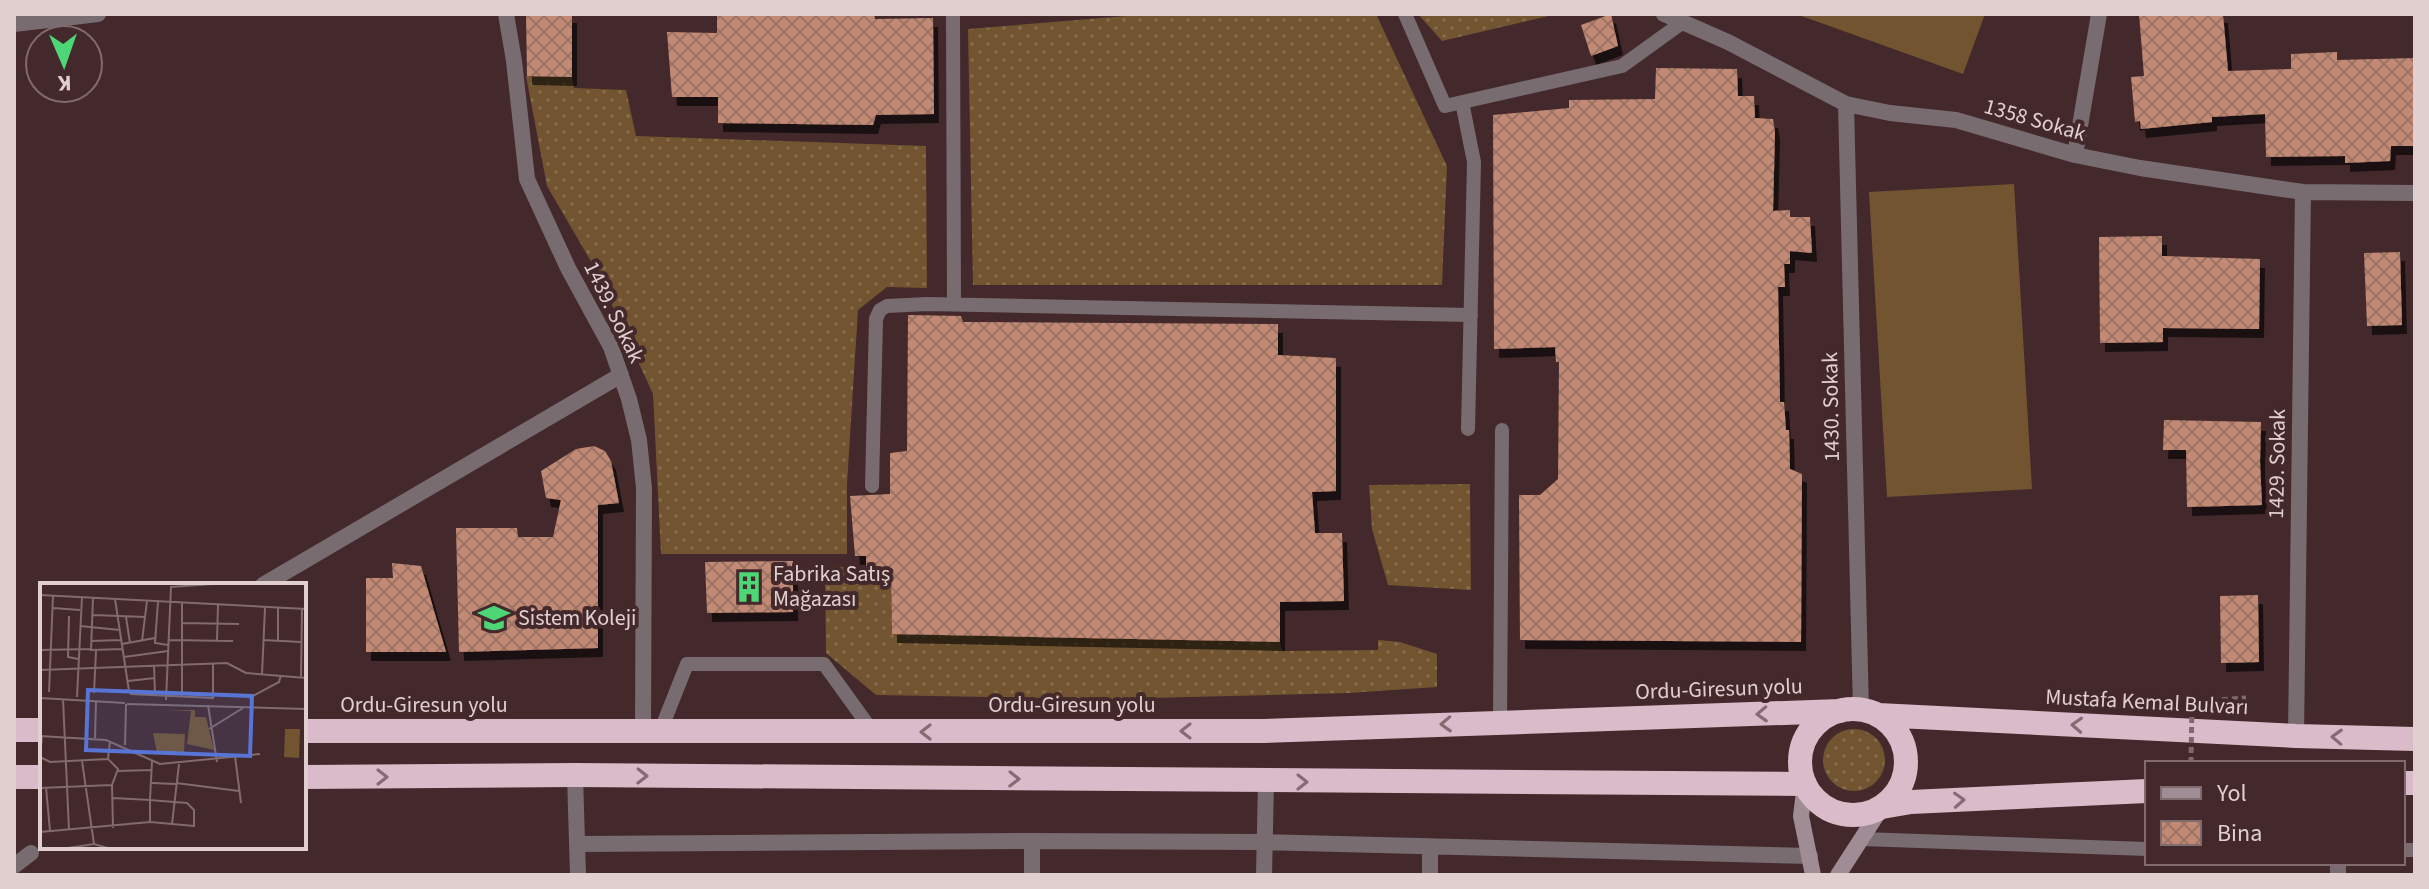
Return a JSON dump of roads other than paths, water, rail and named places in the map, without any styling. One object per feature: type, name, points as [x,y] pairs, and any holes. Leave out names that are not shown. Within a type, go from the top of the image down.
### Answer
[{"type":"highway","name":"Ordu-Giresun yolu","points":[[306,731],[1263,731],[1859,712]]},
{"type":"highway","name":"Mustafa Kemal Bulvarı","points":[[1859,712],[2296,736],[2415,739]]},
{"type":"highway","points":[[1882,807],[1894,797],[1902,784],[1906,752],[1900,737],[1891,725],[1859,712],[1819,722],[1805,741],[1801,764],[1805,784],[1821,804],[1842,814],[1865,814],[1882,807],[1911,802],[2145,791]]},
{"type":"highway","points":[[14,730],[40,730]]},
{"type":"highway","points":[[306,777],[575,775],[1805,784]]},
{"type":"highway","points":[[14,777],[40,777]]},
{"type":"street","points":[[14,24],[98,14]]},
{"type":"street","name":"1439. Sokak","points":[[506,14],[527,179],[568,268],[611,347],[639,440],[644,488],[651,732]]},
{"type":"street","name":"1358 Sokak","points":[[1664,14],[1728,42],[1846,104],[1890,113],[1956,120],[2075,155],[2140,168],[2303,192],[2415,193]]},
{"type":"street","points":[[2075,155],[2099,14]]},
{"type":"street","name":"1430. Sokak","points":[[1846,104],[1859,712]]},
{"type":"street","name":"1429. Sokak","points":[[2296,736],[2303,192]]},
{"type":"street","points":[[266,583],[621,375]]},
{"type":"street","points":[[575,775],[578,875]]},
{"type":"street","points":[[1264,875],[1266,782]]},
{"type":"street","points":[[1805,784],[1801,816],[1813,875]]},
{"type":"street","points":[[1838,875],[1882,807]]},
{"type":"street","points":[[1032,841],[1032,875]]},
{"type":"street","points":[[577,844],[1264,842],[1810,856]]},
{"type":"street","points":[[1430,847],[1430,875]]},
{"type":"street","points":[[14,866],[31,853]]},
{"type":"lane","points":[[953,14],[954,304]]},
{"type":"lane","points":[[1405,14],[1445,106],[1622,66],[1683,22]]},
{"type":"lane","points":[[1462,102],[1474,162],[1468,429]]},
{"type":"lane","points":[[872,486],[876,319],[880,310],[894,305],[1471,315]]},
{"type":"lane","points":[[1500,723],[1502,430]]},
{"type":"lane","points":[[651,732],[687,664],[824,664],[873,732]]},
{"type":"lane","points":[[1862,839],[2145,849]]},
{"type":"place","name":"Fabrika Satış Mağazası","points":[[749,587]]},
{"type":"place","name":"Sistem Koleji","points":[[494,618]]}]
